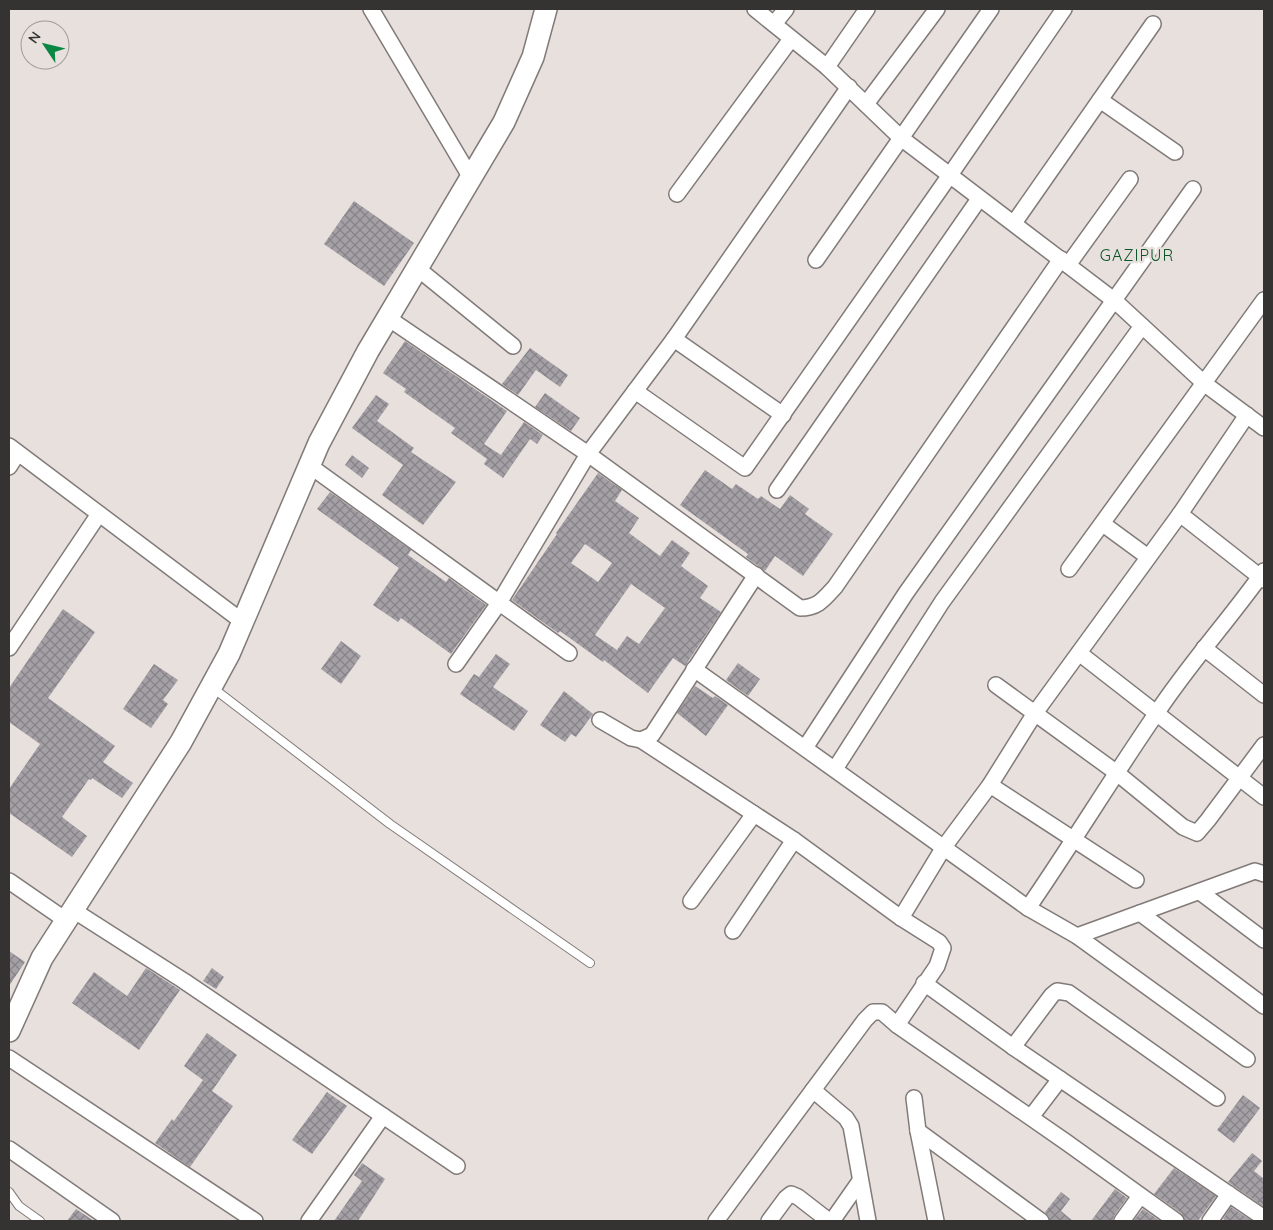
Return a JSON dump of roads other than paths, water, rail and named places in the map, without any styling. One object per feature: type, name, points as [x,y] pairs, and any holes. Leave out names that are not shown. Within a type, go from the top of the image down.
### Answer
[{"type":"street","points":[[371,9],[471,178]]},
{"type":"street","points":[[9,1031],[42,958],[181,742],[229,654],[320,443],[363,360],[504,122],[533,57],[546,9]]},
{"type":"street","points":[[755,9],[827,67],[901,138],[979,199],[1065,262],[1115,302],[1204,384],[1264,428]]},
{"type":"street","points":[[774,24],[786,9]]},
{"type":"street","points":[[827,67],[868,9]]},
{"type":"street","points":[[866,104],[937,9]]},
{"type":"street","points":[[816,260],[991,9]]},
{"type":"street","points":[[635,391],[745,468],[1064,9]]},
{"type":"street","points":[[1014,223],[1153,24]]},
{"type":"street","points":[[677,194],[791,39]]},
{"type":"street","points":[[456,664],[499,603],[588,454],[674,339],[849,87]]},
{"type":"street","points":[[1100,100],[1175,152]]},
{"type":"street","points":[[388,318],[588,454],[800,608],[811,608],[835,587],[1065,262],[1130,179]]},
{"type":"street","points":[[805,748],[906,592],[1194,189]]},
{"type":"street","points":[[777,490],[979,199]]},
{"type":"street","points":[[417,268],[513,346]]},
{"type":"street","points":[[1069,569],[1104,524],[1264,300]]},
{"type":"street","points":[[835,769],[942,602],[1142,326]]},
{"type":"street","points":[[674,339],[783,415]]},
{"type":"street","points":[[901,918],[944,848],[990,784],[1035,713],[1180,514],[1247,415]]},
{"type":"street","points":[[9,467],[13,449],[243,622]]},
{"type":"street","points":[[310,466],[569,653]]},
{"type":"street","points":[[9,648],[99,514]]},
{"type":"street","points":[[1028,908],[1075,840],[1156,713],[1204,648],[1263,576],[1180,514]]},
{"type":"street","points":[[1104,524],[1148,557]]},
{"type":"street","points":[[641,740],[652,735],[657,728],[756,575]]},
{"type":"street","points":[[1204,648],[1264,695]]},
{"type":"street","points":[[1079,653],[1264,797]]},
{"type":"street","points":[[694,669],[1028,908],[1077,936],[1247,1059]]},
{"type":"street","points":[[996,685],[1117,773],[1183,827],[1197,833],[1240,779],[1264,745]]},
{"type":"street","points":[[600,720],[631,738],[641,740],[794,840],[901,918],[939,942],[943,948],[936,966],[897,1025]]},
{"type":"street","points":[[990,784],[1136,880]]},
{"type":"street","points":[[691,901],[754,814]]},
{"type":"street","points":[[733,931],[794,840]]},
{"type":"street","points":[[1077,936],[1255,871],[1264,874]]},
{"type":"street","points":[[9,881],[184,981],[457,1166]]},
{"type":"street","points":[[1200,892],[1264,940]]},
{"type":"street","points":[[1140,913],[1261,999]]},
{"type":"street","points":[[924,984],[1264,1218]]},
{"type":"street","points":[[1013,1047],[1052,995],[1057,991],[1069,992],[1217,1098]]},
{"type":"street","points":[[716,1221],[865,1020],[873,1012],[882,1012],[897,1025],[1031,1117],[1176,1221]]},
{"type":"street","points":[[9,1058],[255,1221]]},
{"type":"street","points":[[1031,1117],[1060,1079]]},
{"type":"street","points":[[813,1090],[846,1118],[851,1126],[868,1221]]},
{"type":"street","points":[[914,1098],[918,1131],[936,1221]]},
{"type":"street","points":[[309,1221],[383,1116]]},
{"type":"street","points":[[918,1131],[1041,1221]]},
{"type":"street","points":[[9,1149],[112,1221]]},
{"type":"street","points":[[769,1221],[791,1194],[798,1197],[830,1221],[860,1181]]},
{"type":"street","points":[[1210,1221],[1229,1194]]},
{"type":"street","points":[[1122,1221],[1140,1196]]},
{"type":"lane","points":[[212,686],[390,824],[590,963]]},
{"type":"lane","points":[[9,1192],[19,1206],[40,1221]]},
{"type":"district","name":"GAZIPUR","points":[[1137,255]]}]
